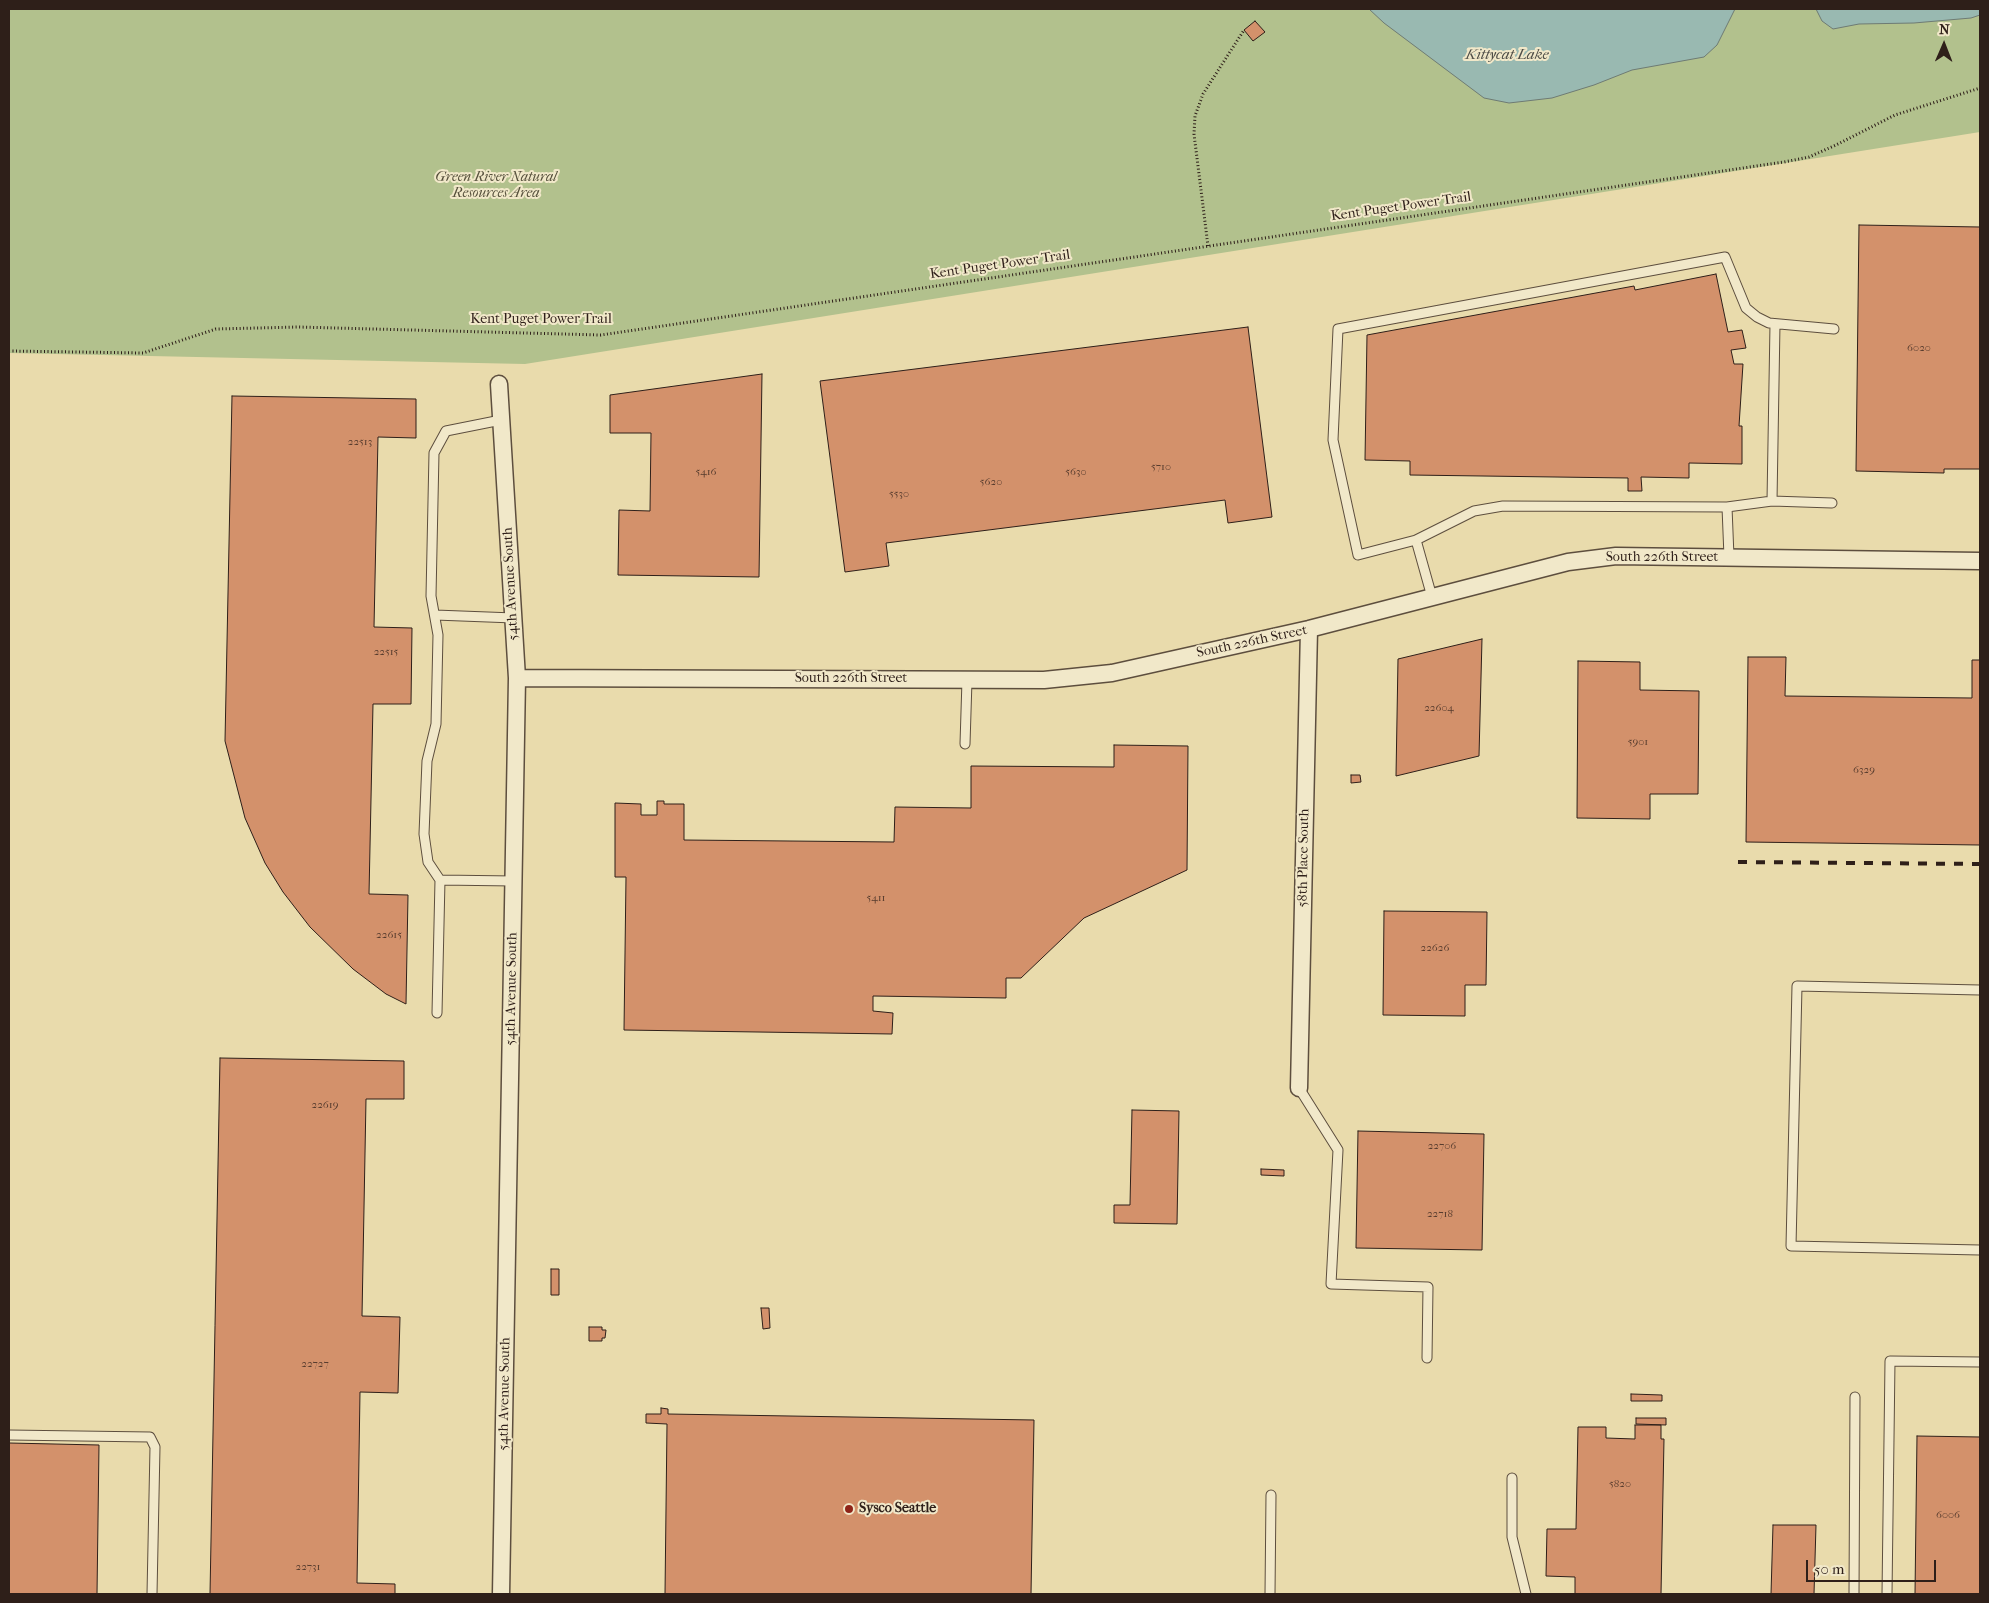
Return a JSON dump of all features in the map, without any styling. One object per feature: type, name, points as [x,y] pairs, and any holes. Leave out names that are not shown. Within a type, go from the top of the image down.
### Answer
[{"type":"street","name":"54th Avenue South","points":[[499,384],[517,678],[502,1594]]},
{"type":"street","name":"South 226th Street","points":[[517,678],[1044,680],[1112,673],[1309,629],[1568,562],[1616,556],[1980,561]]},
{"type":"street","name":"58th Place South","points":[[1299,1088],[1309,629]]},
{"type":"lane","points":[[1832,503],[1772,501],[1727,506],[1503,506],[1474,510],[1416,540],[1358,555],[1333,440],[1338,329],[1725,257],[1746,308],[1757,317],[1769,323],[1834,329]]},
{"type":"lane","points":[[1772,501],[1776,324]]},
{"type":"lane","points":[[437,1013],[440,880],[428,862],[424,834],[427,761],[436,724],[438,635],[431,596],[434,453],[446,430],[502,420]]},
{"type":"lane","points":[[1727,506],[1729,557]]},
{"type":"lane","points":[[1416,540],[1432,597]]},
{"type":"lane","points":[[435,615],[514,618]]},
{"type":"lane","points":[[965,744],[966,680]]},
{"type":"lane","points":[[440,880],[514,881]]},
{"type":"lane","points":[[1980,990],[1797,986],[1791,1246],[1980,1250]]},
{"type":"lane","points":[[1299,1088],[1338,1150],[1332,1284],[1428,1287],[1427,1358]]},
{"type":"lane","points":[[1887,1594],[1890,1361],[1980,1362]]},
{"type":"lane","points":[[1854,1594],[1855,1397]]},
{"type":"lane","points":[[9,1435],[150,1437],[156,1447],[152,1594]]},
{"type":"lane","points":[[1512,1478],[1512,1537],[1526,1594]]},
{"type":"lane","points":[[1270,1594],[1272,1495]]},
{"type":"path","points":[[1208,246],[1194,134],[1195,116],[1203,94],[1244,30]]},
{"type":"path","name":"Kent Puget Power Trail","points":[[9,351],[143,353],[216,329],[298,327],[601,335],[1784,162],[1809,157],[1895,115],[1980,88]]},
{"type":"green space","name":"Green River Natural Resources Area","points":[[9,9],[1980,9],[1980,132],[525,364],[9,353]]},
{"type":"water","name":"Kittycat Lake","points":[[1369,9],[1735,9],[1717,45],[1704,57],[1632,70],[1594,85],[1552,98],[1509,103],[1484,98],[1384,23]]},
{"type":"water","points":[[1816,9],[1980,9],[1980,15],[1971,18],[1914,23],[1859,24],[1833,29],[1822,21]]},
{"type":"building","points":[[1255,21],[1265,32],[1253,41],[1244,30]]},
{"type":"building","points":[[1859,225],[1980,227],[1980,469],[1944,469],[1944,473],[1856,471]]},
{"type":"building","points":[[1716,274],[1728,332],[1742,330],[1746,348],[1731,350],[1734,364],[1743,364],[1739,426],[1742,426],[1742,464],[1689,463],[1689,478],[1641,477],[1642,491],[1628,491],[1628,478],[1410,475],[1410,461],[1365,460],[1367,335],[1634,286],[1635,290]]},
{"type":"building","points":[[1248,327],[1272,517],[1228,523],[1225,500],[886,543],[889,566],[845,572],[820,381]]},
{"type":"building","points":[[762,374],[759,577],[618,575],[619,510],[650,511],[651,433],[610,433],[610,395]]},
{"type":"building","points":[[232,396],[416,399],[416,438],[378,437],[374,627],[412,628],[411,704],[373,704],[369,894],[408,895],[406,1004],[386,994],[353,969],[310,927],[283,892],[265,863],[245,818],[225,741]]},
{"type":"building","points":[[1482,639],[1479,756],[1396,776],[1398,659]]},
{"type":"building","points":[[1748,657],[1786,657],[1785,696],[1972,698],[1972,660],[1980,660],[1980,845],[1746,842]]},
{"type":"building","points":[[1578,661],[1640,662],[1640,690],[1699,691],[1698,794],[1650,794],[1650,819],[1577,818]]},
{"type":"building","points":[[1114,745],[1188,746],[1187,870],[1084,918],[1021,978],[1006,978],[1006,998],[873,996],[873,1011],[893,1013],[892,1034],[624,1030],[626,877],[615,877],[615,803],[641,804],[641,815],[657,815],[657,801],[664,801],[664,804],[684,804],[684,840],[894,842],[895,807],[971,808],[971,766],[1114,767]]},
{"type":"building","points":[[1351,775],[1360,775],[1361,782],[1351,783]]},
{"type":"building","points":[[1384,911],[1487,912],[1486,985],[1465,985],[1465,1016],[1383,1015]]},
{"type":"building","points":[[220,1058],[404,1061],[404,1099],[366,1099],[362,1316],[400,1317],[398,1393],[360,1392],[357,1583],[395,1584],[395,1594],[210,1594]]},
{"type":"building","points":[[1132,1110],[1179,1111],[1177,1224],[1114,1223],[1114,1205],[1130,1205]]},
{"type":"building","points":[[1358,1131],[1484,1134],[1482,1250],[1356,1248]]},
{"type":"building","points":[[1261,1169],[1284,1170],[1284,1176],[1261,1175]]},
{"type":"building","points":[[551,1269],[559,1269],[559,1295],[551,1295]]},
{"type":"building","points":[[761,1308],[769,1308],[770,1328],[763,1329]]},
{"type":"building","points":[[589,1327],[602,1327],[602,1330],[606,1330],[605,1338],[602,1338],[602,1341],[589,1341]]},
{"type":"building","points":[[1631,1394],[1662,1395],[1662,1401],[1631,1401]]},
{"type":"building","name":"Sysco Seattle","points":[[661,1408],[668,1409],[668,1414],[1034,1420],[1031,1594],[665,1594],[667,1424],[646,1423],[646,1414],[661,1414]]},
{"type":"building","points":[[1636,1418],[1666,1418],[1666,1425],[1636,1424]]},
{"type":"building","points":[[1635,1425],[1661,1425],[1661,1439],[1664,1439],[1661,1594],[1575,1594],[1575,1577],[1546,1576],[1547,1529],[1576,1529],[1578,1427],[1606,1427],[1606,1438],[1635,1439]]},
{"type":"building","points":[[1917,1436],[1980,1437],[1980,1594],[1915,1594]]},
{"type":"building","points":[[9,1443],[99,1445],[97,1594],[9,1594]]},
{"type":"building","points":[[1773,1525],[1816,1525],[1814,1594],[1771,1594]]},
{"type":"railway","points":[[1738,862],[1980,864]]},
{"type":"place","name":"Sysco Seattle","points":[[849,1509]]}]
